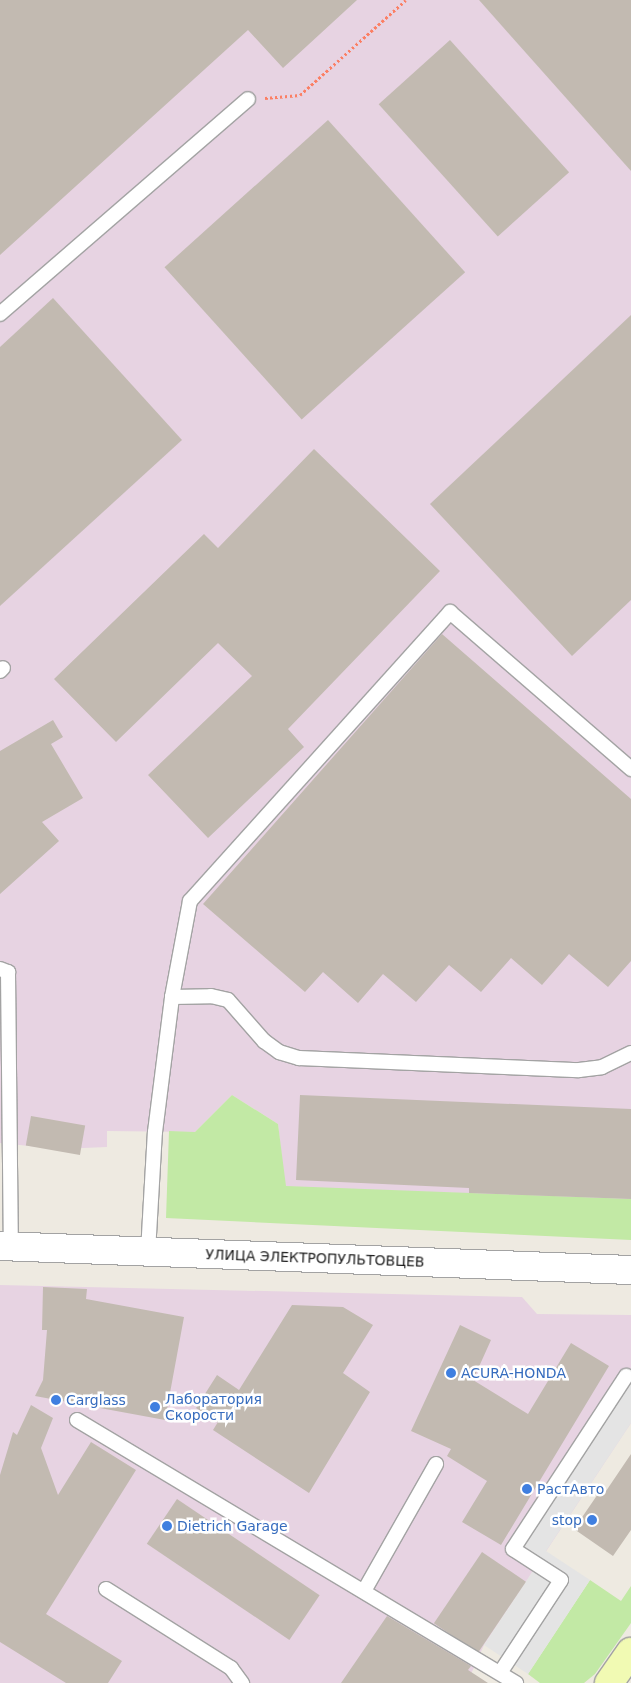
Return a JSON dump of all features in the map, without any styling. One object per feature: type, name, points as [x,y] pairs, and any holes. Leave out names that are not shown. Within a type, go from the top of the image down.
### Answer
[{"type":"street","name":"УЛИЦА ЭЛЕКТРОПУЛЬТОВЦЕВ","points":[[5,1246],[631,1270]]},
{"type":"street","points":[[610,1683],[631,1652]]},
{"type":"lane","points":[[0,314],[248,99]]},
{"type":"lane","points":[[148,1252],[155,1132],[172,997],[190,901],[450,612],[631,769]]},
{"type":"lane","points":[[0,969],[8,972],[5,1246]]},
{"type":"lane","points":[[172,997],[211,996],[228,1000],[264,1041],[280,1052],[298,1058],[579,1070],[602,1067],[631,1053]]},
{"type":"lane","points":[[500,1673],[561,1580],[513,1549],[626,1376]]},
{"type":"lane","points":[[77,1420],[516,1683]]},
{"type":"lane","points":[[364,1591],[436,1464]]},
{"type":"lane","points":[[106,1590],[231,1668],[242,1683]]},
{"type":"path","points":[[248,99],[300,95],[406,0]]},
{"type":"shaded area","points":[[0,0],[631,0],[631,1199],[285,1187],[278,1124],[232,1095],[195,1132],[107,1131],[107,1147],[59,1149],[0,1143]]},
{"type":"shaded area","points":[[0,1285],[522,1297],[537,1314],[631,1315],[631,1423],[484,1645],[467,1683],[0,1683]]},
{"type":"shaded area","points":[[631,1379],[631,1423],[546,1551],[590,1580],[528,1674],[484,1645],[537,1565],[513,1549]]},
{"type":"green space","points":[[232,1095],[278,1124],[286,1186],[631,1199],[631,1240],[166,1218],[169,1131],[195,1132]]},
{"type":"green space","points":[[590,1580],[621,1601],[631,1586],[631,1623],[595,1674],[584,1683],[540,1683],[528,1674]]},
{"type":"building","points":[[0,0],[357,0],[283,68],[248,30],[0,255]]},
{"type":"building","points":[[479,0],[631,0],[631,171]]},
{"type":"building","points":[[450,40],[569,172],[498,237],[379,104]]},
{"type":"building","points":[[328,120],[465,272],[302,420],[165,267]]},
{"type":"building","points":[[53,298],[182,440],[0,606],[0,347]]},
{"type":"building","points":[[631,315],[631,600],[572,656],[430,504]]},
{"type":"building","points":[[314,449],[440,571],[288,729],[304,747],[208,838],[148,775],[252,676],[218,643],[116,742],[54,679],[204,534],[218,548]]},
{"type":"building","points":[[442,634],[631,799],[631,961],[608,987],[569,954],[542,985],[511,958],[481,992],[449,965],[416,1002],[383,974],[358,1003],[323,972],[305,992],[203,904]]},
{"type":"building","points":[[53,720],[63,737],[51,744],[83,798],[42,822],[59,841],[0,894],[0,751]]},
{"type":"building","points":[[300,1095],[631,1109],[631,1199],[469,1193],[469,1188],[296,1180]]},
{"type":"building","points":[[31,1116],[85,1126],[80,1155],[26,1146]]},
{"type":"building","points":[[43,1287],[87,1289],[86,1299],[184,1317],[165,1420],[35,1396],[43,1380],[47,1330],[42,1330]]},
{"type":"building","points":[[292,1305],[343,1307],[373,1325],[343,1373],[370,1392],[309,1493],[213,1430],[218,1422],[196,1408],[217,1375],[239,1390]]},
{"type":"building","points":[[460,1325],[491,1340],[473,1380],[528,1414],[571,1343],[609,1366],[501,1545],[462,1522],[487,1481],[447,1456],[451,1449],[411,1431]]},
{"type":"building","points":[[31,1405],[53,1418],[41,1448],[58,1495],[91,1442],[136,1470],[46,1614],[122,1661],[108,1683],[66,1683],[0,1642],[0,1475],[13,1432],[17,1435]]},
{"type":"building","points":[[631,1454],[631,1530],[613,1556],[574,1529],[600,1491],[604,1494]]},
{"type":"building","points":[[177,1499],[320,1595],[289,1640],[147,1544]]},
{"type":"building","points":[[482,1552],[526,1582],[478,1653],[434,1623]]},
{"type":"building","points":[[387,1616],[471,1666],[468,1670],[488,1683],[341,1683]]},
{"type":"place","name":"ACURA-HONDA","points":[[451,1373]]},
{"type":"place","name":"Carglass","points":[[56,1400]]},
{"type":"place","name":"Лаборатория Скорости","points":[[155,1407]]},
{"type":"place","name":"РастАвто","points":[[527,1489]]},
{"type":"place","name":"stop","points":[[592,1520]]},
{"type":"place","name":"Dietrich Garage","points":[[167,1526]]}]
